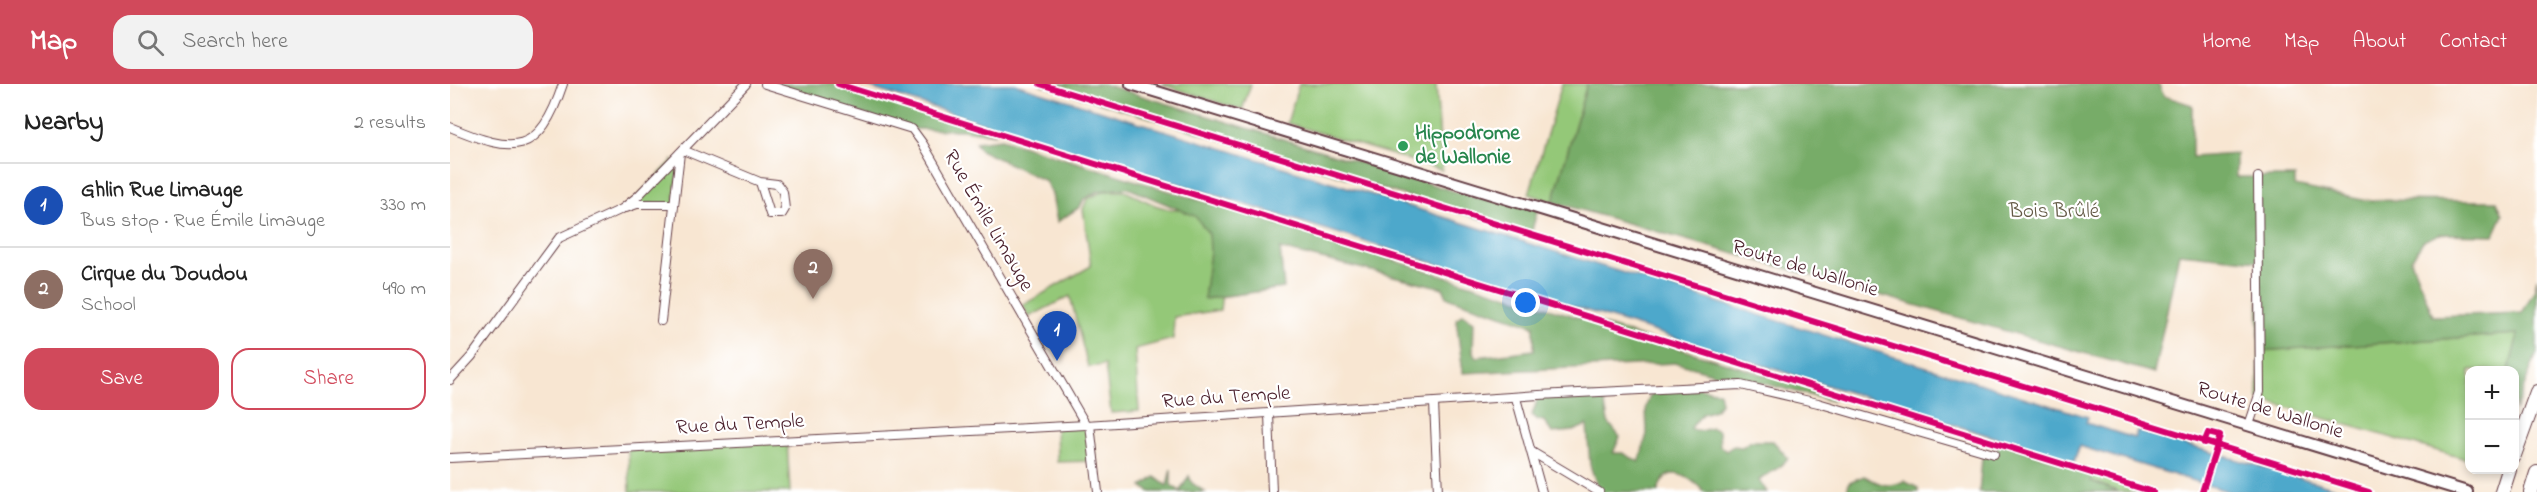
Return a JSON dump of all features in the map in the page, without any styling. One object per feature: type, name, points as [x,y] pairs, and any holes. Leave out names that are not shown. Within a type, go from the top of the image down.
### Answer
[{"type":"highway","points":[[2519,441],[2537,392]]},
{"type":"highway","points":[[2502,492],[2508,474]]},
{"type":"main road","name":"Route de Wallonie","points":[[1131,84],[2467,492]]},
{"type":"street","points":[[450,127],[495,143],[524,141],[540,132],[550,121],[564,84]]},
{"type":"street","points":[[622,209],[639,196],[746,84]]},
{"type":"street","name":"Rue Émile Limauge","points":[[765,84],[912,129],[1088,425],[1098,492]]},
{"type":"street","points":[[681,151],[760,182],[777,184],[783,192],[785,209],[782,214],[770,214],[760,182]]},
{"type":"street","points":[[661,321],[681,151]]},
{"type":"street","points":[[2249,425],[2260,392],[2258,177]]},
{"type":"street","points":[[450,380],[472,356],[560,238],[637,204],[674,204]]},
{"type":"street","name":"Rue du Temple","points":[[450,458],[1088,425],[1741,385],[1758,387],[1994,454]]},
{"type":"street","points":[[1516,398],[1542,492]]},
{"type":"street","points":[[1434,403],[1438,492]]},
{"type":"street","points":[[1269,414],[1272,492]]},
{"type":"street","points":[[1532,452],[1599,492]]},
{"type":"green space","points":[[765,84],[835,84],[996,134],[962,130],[912,129]]},
{"type":"green space","points":[[1040,84],[1103,84],[1473,197],[1538,208],[1531,234]]},
{"type":"green space","points":[[1161,84],[1251,84],[1242,110]]},
{"type":"green space","name":"Hippodrome de Wallonie","points":[[1299,84],[1436,84],[1442,170],[1287,123]]},
{"type":"green space","name":"Hippodrome de Wallonie","points":[[1562,84],[1587,84],[1553,202],[1529,194]]},
{"type":"green space","name":"Bois Brûlé","points":[[1587,84],[2158,84],[2164,96],[2192,105],[2192,157],[2236,154],[2236,177],[2295,177],[2295,186],[2363,200],[2497,201],[2503,215],[2494,235],[2439,234],[2423,241],[2411,260],[2433,316],[2522,313],[2535,289],[2537,278],[2537,353],[2519,400],[2519,366],[2510,366],[2518,334],[2259,351],[2258,261],[2179,253],[2154,373],[1553,202]]},
{"type":"green space","points":[[1001,139],[1833,396],[1832,401],[1762,383],[1747,383],[1677,363],[1463,373],[1456,319],[1463,314],[1474,322],[1473,352],[1477,357],[1534,350],[1534,326],[1447,297],[1443,288],[1280,249],[1284,288],[1204,299],[1210,251],[1209,234],[1195,216],[1128,188],[1099,191],[1084,199],[1080,207],[1057,222],[1052,194],[1045,181],[980,150],[975,142]]},
{"type":"green space","points":[[673,160],[679,162],[674,204],[642,204],[638,196]]},
{"type":"green space","points":[[1104,191],[1125,191],[1155,205],[1172,210],[1189,209],[1210,219],[1226,257],[1220,310],[1174,317],[1173,339],[1135,349],[1139,411],[1111,413],[1105,365],[1088,367],[1070,296],[1029,317],[1023,305],[1091,266],[1083,209],[1087,199]]},
{"type":"green space","points":[[2519,334],[2510,366],[2465,366],[2465,459],[2258,399],[2259,351]]},
{"type":"green space","points":[[1699,388],[1719,392],[1721,402],[1715,410],[1702,414],[1690,429],[1700,431],[1712,428],[1719,431],[1720,446],[1726,451],[1733,446],[1742,447],[1751,441],[1773,441],[1788,458],[1781,466],[1759,480],[1767,492],[1704,492],[1685,477],[1672,474],[1661,483],[1658,492],[1599,492],[1590,465],[1587,425],[1573,431],[1552,433],[1544,421],[1532,415],[1539,395],[1590,394],[1604,400],[1608,422],[1620,437],[1613,453],[1623,453],[1639,462],[1647,434],[1646,407],[1649,398],[1654,392]]},
{"type":"green space","points":[[1090,425],[1096,461],[1057,462],[1056,427]]},
{"type":"green space","points":[[787,441],[790,492],[630,492],[628,449]]},
{"type":"green space","points":[[2001,443],[2094,473],[2091,481],[2119,492],[1979,492],[1982,458],[1994,454]]},
{"type":"green space","points":[[1171,469],[1171,485],[1180,491],[1189,476],[1192,483],[1205,492],[1151,492],[1142,487],[1155,477],[1167,486]]},
{"type":"green space","points":[[2094,473],[2153,492],[2119,492],[2091,481]]},
{"type":"green space","points":[[1864,476],[1884,484],[1893,485],[1904,481],[1918,488],[1918,492],[1847,492],[1849,482]]},
{"type":"water","points":[[858,84],[1015,84],[2088,417],[2086,423],[2134,438],[2137,431],[2350,492],[2230,492],[2079,446],[2074,462]]},
{"type":"cycle path","points":[[838,84],[2153,492]]},
{"type":"cycle path","points":[[1040,84],[2369,492]]},
{"type":"cycle path","points":[[2202,492],[2220,436],[2208,433],[2204,443]]},
{"type":"place","name":"Hippodrome de Wallonie","points":[[1403,146]]},
{"type":"place","name":"Cirque du Doudou","points":[[813,299]]},
{"type":"place","name":"Ghlin Rue Limauge","points":[[1057,361]]}]
